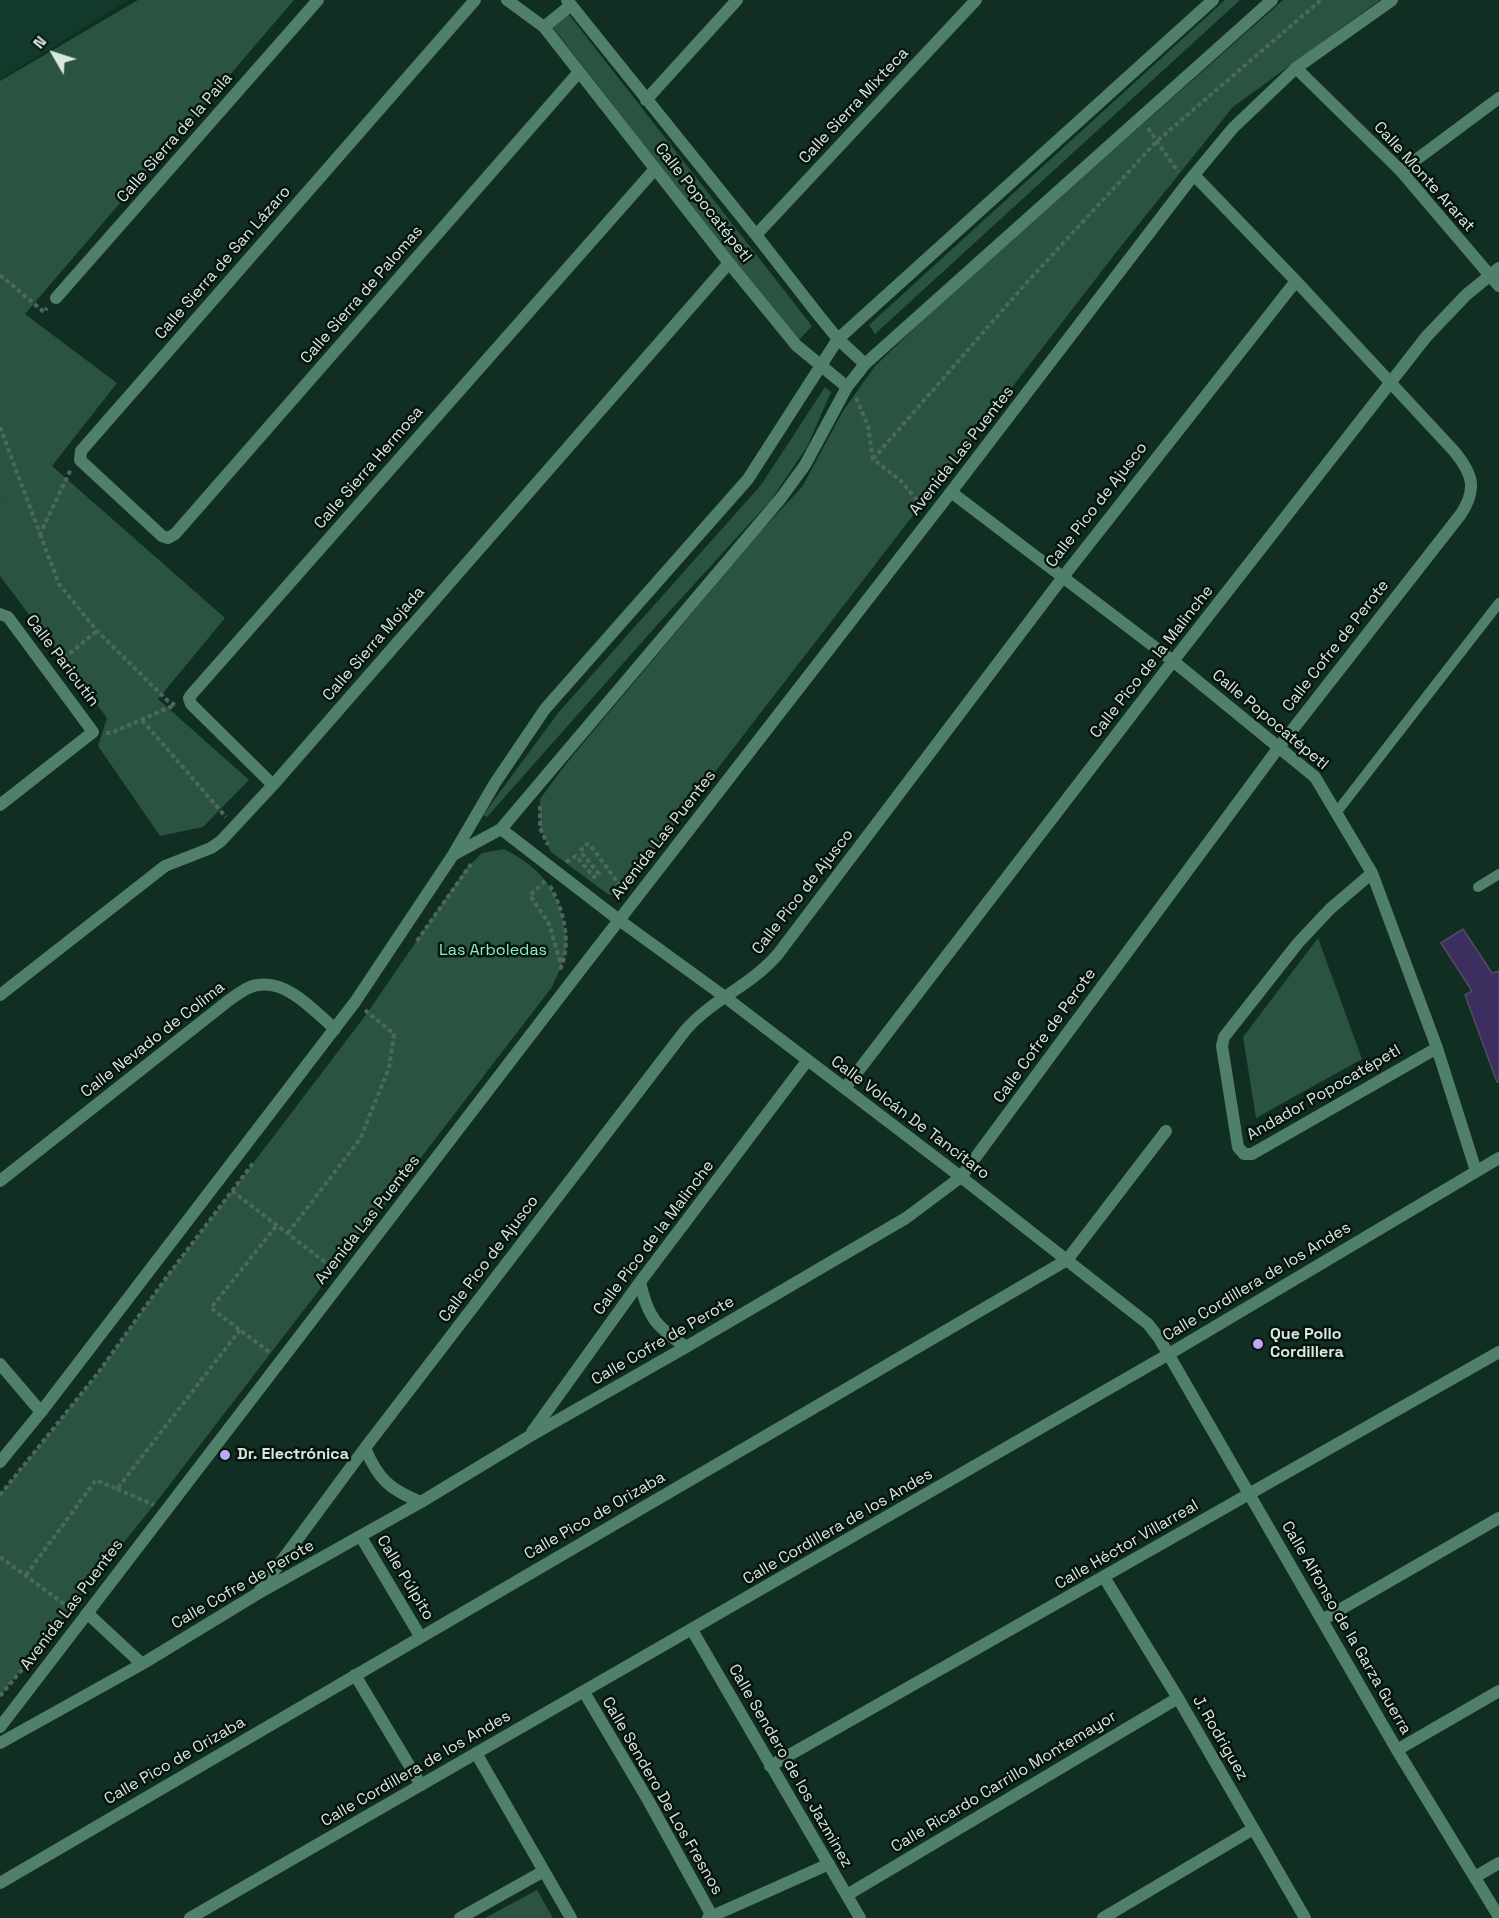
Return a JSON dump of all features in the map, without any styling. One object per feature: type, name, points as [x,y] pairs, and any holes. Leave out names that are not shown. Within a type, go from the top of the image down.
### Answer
[{"type":"street","name":"Calle Sierra de la Paila","points":[[56,298],[318,0]]},
{"type":"street","name":"Calle Sierra de San Lázaro","points":[[80,460],[83,448],[475,0]]},
{"type":"street","name":"Calle Popocatépetl","points":[[507,0],[544,27],[796,345],[847,387]]},
{"type":"street","points":[[646,100],[737,0]]},
{"type":"street","name":"Calle Sierra Mixteca","points":[[756,235],[976,0]]},
{"type":"street","points":[[0,1462],[41,1412],[355,1002],[453,855],[495,783],[545,710],[748,479],[838,339],[1213,0]]},
{"type":"street","name":"Avenida Las Puentes","points":[[0,1726],[1192,178],[1233,128],[1296,68],[1392,0]]},
{"type":"street","points":[[453,855],[501,830],[781,498],[805,465],[847,387],[865,364],[1266,2]]},
{"type":"street","name":"Calle Popocatépetl","points":[[544,27],[569,3],[838,339],[865,364]]},
{"type":"street","name":"Calle Monte Ararat","points":[[1296,68],[1401,171],[1494,272],[1499,286]]},
{"type":"street","name":"Calle Sierra de Palomas","points":[[80,460],[162,536],[168,538],[183,525],[579,72]]},
{"type":"street","points":[[1401,171],[1499,98]]},
{"type":"street","name":"Calle Sierra Hermosa","points":[[190,704],[191,695],[655,169]]},
{"type":"street","name":"Calle Cofre de Perote","points":[[0,1743],[142,1664],[257,1594],[361,1537],[906,1218],[961,1177],[1279,747],[1461,514],[1470,499],[1471,481],[1467,468],[1454,451],[1296,280],[1192,178]]},
{"type":"street","name":"Calle Sierra Mojada","points":[[0,995],[165,866],[211,848],[235,827],[729,263]]},
{"type":"street","name":"Calle Pico de la Malinche","points":[[845,1088],[1390,382],[1444,316],[1494,272]]},
{"type":"street","name":"Calle Pico de Ajusco","points":[[257,1594],[365,1448],[684,1032],[702,1013],[753,979],[778,954],[1063,577],[1296,280]]},
{"type":"street","name":"Calle Popocatépetl","points":[[951,492],[1173,661],[1315,777],[1372,873],[1437,1048],[1476,1171]]},
{"type":"street","name":"Calle Paricutín","points":[[0,614],[8,617],[93,732]]},
{"type":"street","points":[[190,704],[273,784]]},
{"type":"street","points":[[0,806],[93,732]]},
{"type":"street","name":"Calle Volcán De Tancítaro","points":[[501,830],[845,1088],[1067,1260],[1148,1324],[1169,1354]]},
{"type":"street","name":"Andador Popocatépetl","points":[[1372,873],[1330,909],[1298,943],[1224,1037],[1222,1046],[1238,1147],[1244,1154],[1252,1154],[1437,1048]]},
{"type":"street","name":"Calle Nevado de Colima","points":[[0,1181],[228,1001],[256,985],[279,988],[294,994],[335,1029]]},
{"type":"street","name":"Calle Pico de la Malinche","points":[[530,1436],[640,1282],[807,1061]]},
{"type":"street","name":"Calle Pico de Orizaba","points":[[0,1883],[1067,1260],[1166,1131]]},
{"type":"street","name":"Calle Cordillera de los Andes","points":[[190,1918],[1169,1354],[1499,1158]]},
{"type":"street","points":[[640,1282],[646,1308],[654,1321],[667,1334],[686,1347]]},
{"type":"street","name":"Calle Héctor Villarreal","points":[[770,1766],[1499,1352]]},
{"type":"street","name":"Calle Alfonso de la Garza Guerra","points":[[1169,1354],[1397,1749],[1499,1917]]},
{"type":"street","points":[[0,1364],[41,1412]]},
{"type":"street","points":[[365,1448],[373,1467],[391,1487],[404,1496],[421,1502]]},
{"type":"street","points":[[1322,1620],[1499,1518]]},
{"type":"street","name":"Calle Púlpito","points":[[361,1537],[420,1636]]},
{"type":"street","name":"J. Rodriguez","points":[[1104,1577],[1178,1698],[1305,1918]]},
{"type":"street","points":[[87,1613],[142,1664]]},
{"type":"street","name":"Calle Sendero de los Jazminez","points":[[692,1630],[860,1918]]},
{"type":"street","points":[[355,1675],[422,1785]]},
{"type":"street","points":[[1397,1749],[1499,1691]]},
{"type":"street","name":"Calle Sendero De Los Fresnos","points":[[584,1692],[648,1800],[710,1917]]},
{"type":"street","name":"Calle Ricardo Carrillo Montemayor","points":[[847,1895],[1178,1698]]},
{"type":"street","points":[[476,1753],[571,1918]]},
{"type":"street","points":[[1103,1918],[1253,1828]]},
{"type":"street","points":[[1475,1877],[1499,1863]]},
{"type":"street","points":[[710,1917],[829,1864]]},
{"type":"street","points":[[460,1918],[544,1871]]},
{"type":"lane","points":[[1336,813],[1499,603]]},
{"type":"lane","points":[[1478,887],[1499,874]]},
{"type":"path","points":[[873,459],[1022,289],[1157,141],[1321,0]]},
{"type":"path","points":[[1144,123],[1180,173],[1192,178]]},
{"type":"path","points":[[0,275],[44,312],[56,298]]},
{"type":"path","points":[[849,402],[854,393],[868,426],[873,459],[901,482],[921,505]]},
{"type":"path","points":[[0,427],[59,584],[97,631],[168,701],[175,705]]},
{"type":"path","points":[[40,534],[70,470],[80,460]]},
{"type":"path","points":[[48,670],[97,631]]},
{"type":"path","points":[[93,732],[111,733],[175,705],[190,704]]},
{"type":"path","points":[[142,720],[235,827]]},
{"type":"path","points":[[540,799],[540,828],[552,852]]},
{"type":"path","points":[[412,947],[465,870],[477,858]]},
{"type":"path","points":[[559,858],[574,868]]},
{"type":"path","points":[[609,868],[632,903]]},
{"type":"path","points":[[542,877],[561,905],[567,943],[557,977]]},
{"type":"path","points":[[620,895],[624,890]]},
{"type":"path","points":[[544,914],[555,940],[562,966]]},
{"type":"path","points":[[288,1233],[360,1138],[389,1068],[394,1034],[368,1012],[361,1022]]},
{"type":"path","points":[[0,1495],[98,1373],[166,1278],[261,1153]]},
{"type":"path","points":[[232,1191],[335,1270],[328,1279]]},
{"type":"path","points":[[271,1354],[211,1308],[277,1225]]},
{"type":"path","points":[[117,1489],[240,1330]]},
{"type":"path","points":[[26,1575],[96,1480],[154,1505]]},
{"type":"path","points":[[0,1557],[71,1608]]},
{"type":"shaded area","points":[[0,0],[129,0],[0,80]]},
{"type":"green space","points":[[138,0],[294,0],[25,314],[117,383],[52,466],[225,618],[158,699],[249,780],[203,827],[160,836],[98,746],[107,718],[0,576],[0,502],[2,500],[0,501],[0,81]]},
{"type":"green space","points":[[1225,0],[1240,0],[875,334],[869,325]]},
{"type":"green space","points":[[1283,0],[1380,0],[1233,107],[1118,250],[620,895],[609,895],[551,852],[540,828],[540,799],[565,765],[759,533],[802,487],[843,411],[875,366],[942,302]]},
{"type":"green space","points":[[567,12],[812,326],[796,343],[552,26]]},
{"type":"green space","points":[[825,387],[831,392],[807,447],[771,500],[487,817],[483,815],[558,713],[761,485]]},
{"type":"green space","name":"Las Arboledas","points":[[504,849],[536,870],[557,899],[567,943],[552,987],[154,1505],[0,1696],[0,1495],[98,1373],[166,1278],[368,1012],[465,870],[482,853]]},
{"type":"green space","points":[[1318,938],[1362,1059],[1256,1118],[1243,1037]]},
{"type":"green space","points":[[537,1890],[553,1918],[485,1918]]},
{"type":"building","points":[[1463,929],[1492,973],[1499,971],[1499,1082],[1497,1082],[1465,995],[1472,991],[1441,943]]},
{"type":"place","name":"Que Pollo Cordillera","points":[[1258,1344]]},
{"type":"place","name":"Dr. Electrónica","points":[[225,1455]]}]
